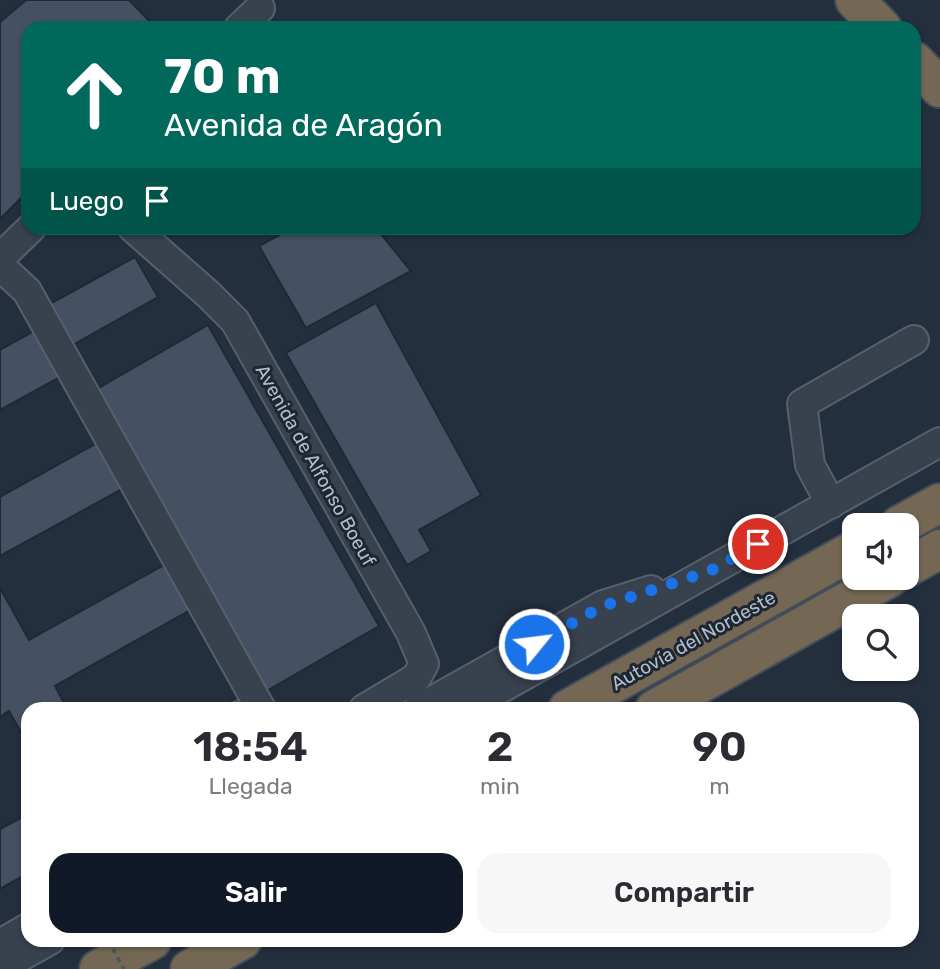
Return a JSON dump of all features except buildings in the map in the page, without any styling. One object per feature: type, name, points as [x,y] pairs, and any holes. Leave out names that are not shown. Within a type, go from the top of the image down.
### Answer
[{"type":"highway","points":[[855,0],[875,21]]},
{"type":"highway","points":[[921,68],[940,88]]},
{"type":"highway","points":[[919,515],[940,503]]},
{"type":"highway","points":[[919,561],[940,549]]},
{"type":"highway","name":"Autovía del Nordeste","points":[[581,702],[842,557]]},
{"type":"highway","points":[[668,702],[868,590]]},
{"type":"highway","points":[[99,969],[139,947]]},
{"type":"highway","points":[[190,969],[229,947]]},
{"type":"street","points":[[246,21],[260,8]]},
{"type":"street","points":[[0,258],[24,235]]},
{"type":"street","name":"Avenida de Alfonso Boeuf","points":[[141,235],[235,321],[411,633],[424,664],[416,678],[376,702]]},
{"type":"street","points":[[0,266],[27,291],[257,702]]},
{"type":"street","points":[[831,504],[810,465],[802,404],[915,340]]},
{"type":"street","points":[[476,702],[940,442]]},
{"type":"street","points":[[431,702],[603,606],[710,571]]},
{"type":"street","points":[[0,944],[21,932]]},
{"type":"street","points":[[0,968],[38,947]]},
{"type":"path","points":[[112,947],[124,969]]},
{"type":"route","points":[[534,644],[603,606],[710,571],[758,544]]}]
